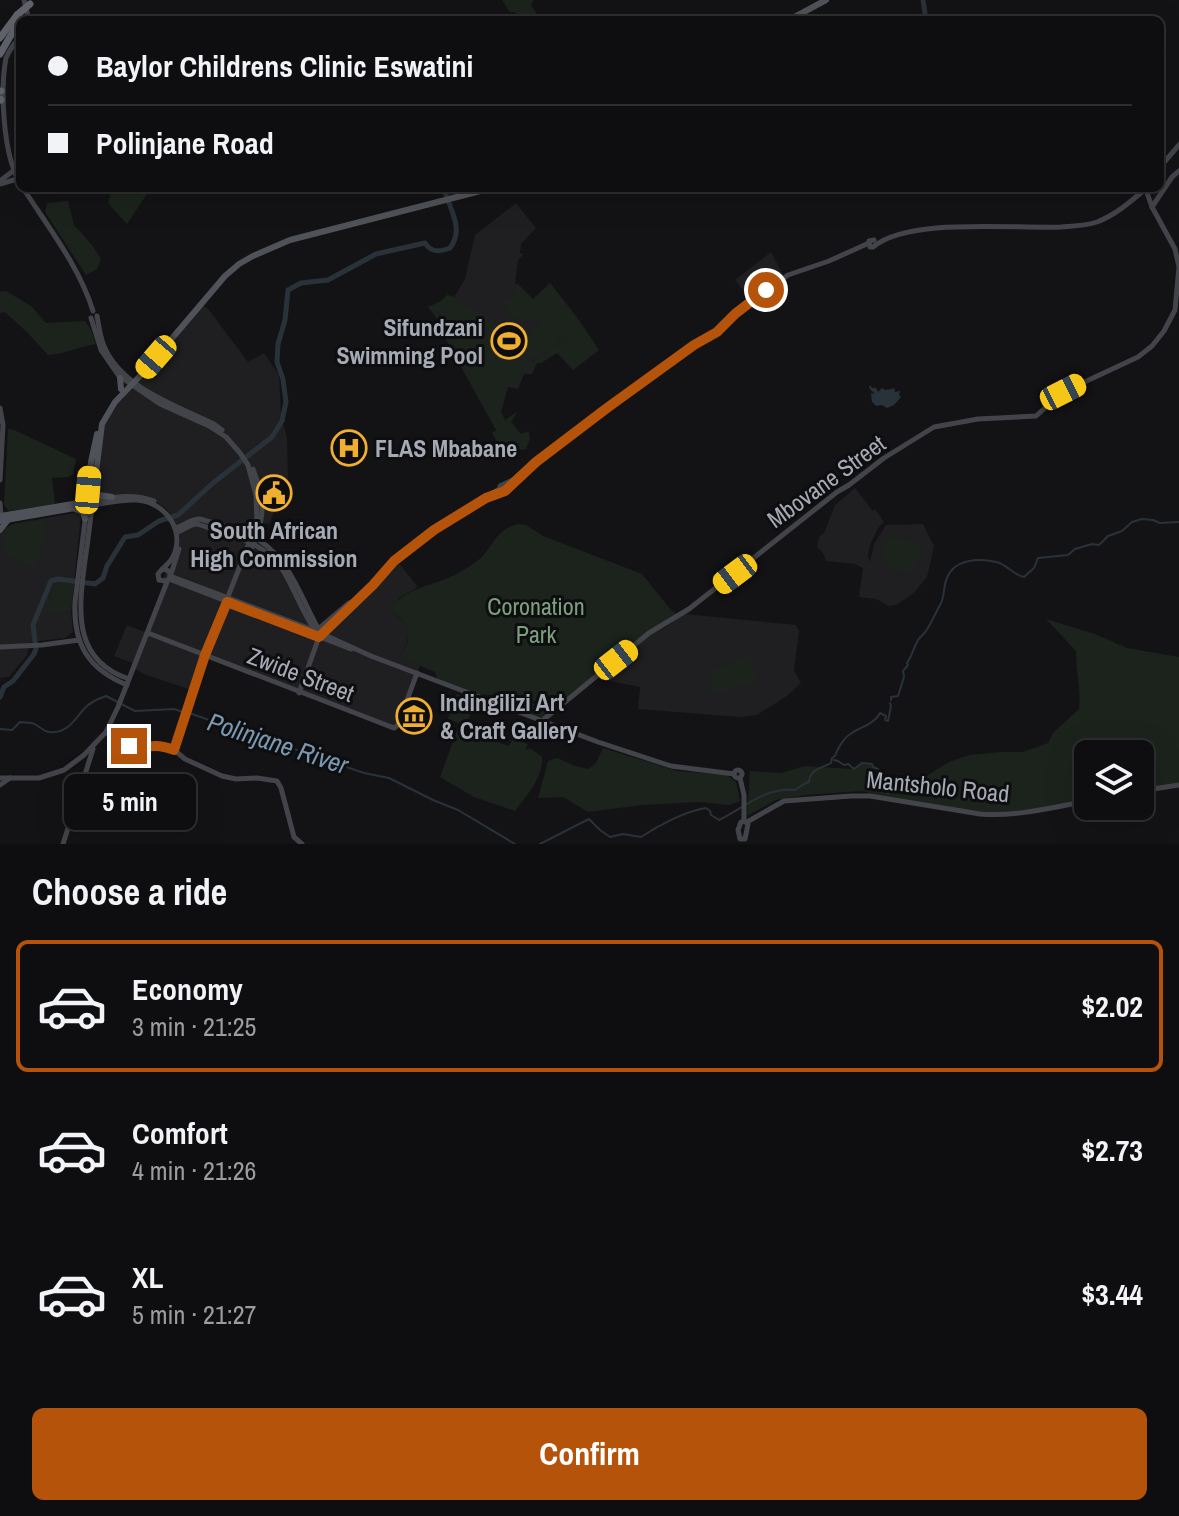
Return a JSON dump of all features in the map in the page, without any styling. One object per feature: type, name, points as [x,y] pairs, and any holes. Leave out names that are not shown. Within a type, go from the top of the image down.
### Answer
[{"type":"highway","points":[[0,31],[26,0]]},
{"type":"highway","points":[[23,16],[37,0]]},
{"type":"highway","points":[[0,54],[3,40],[16,24]]},
{"type":"main road","points":[[796,16],[826,0]]},
{"type":"main road","points":[[16,43],[6,58],[0,91],[8,157],[16,176]]},
{"type":"main road","points":[[1164,162],[1179,145]]},
{"type":"main road","points":[[0,183],[13,171]]},
{"type":"main road","points":[[1164,186],[1179,171]]},
{"type":"main road","points":[[26,192],[80,280],[94,315],[105,358],[131,382],[159,401],[226,437],[243,455],[254,486],[258,511],[253,540],[205,655],[174,750]]},
{"type":"main road","points":[[80,576],[90,503],[91,462],[105,408],[225,276],[253,256],[290,240],[478,192]]},
{"type":"main road","points":[[299,693],[317,631],[394,561],[434,530],[521,476],[607,408],[788,275],[916,229],[1084,225],[1109,217],[1140,192]]},
{"type":"main road","points":[[1145,192],[1150,202]]},
{"type":"main road","points":[[1150,202],[1159,192]]},
{"type":"main road","points":[[1131,201],[1141,198],[1150,202]]},
{"type":"main road","name":"Mbovane Street","points":[[543,720],[649,633],[689,609],[837,492],[934,427],[978,419],[1040,415],[1063,392],[1138,357],[1152,346],[1175,310],[1179,267],[1175,249],[1150,202]]},
{"type":"main road","points":[[0,408],[3,425],[0,480]]},
{"type":"main road","points":[[91,489],[97,494],[112,497]]},
{"type":"main road","points":[[74,506],[91,489]]},
{"type":"main road","points":[[0,778],[39,778],[64,770],[106,732],[148,633],[179,547],[176,527],[169,514],[159,503],[145,497],[112,497],[3,518]]},
{"type":"main road","points":[[90,503],[135,500],[155,504],[169,514]]},
{"type":"main road","points":[[90,503],[85,519],[74,612],[83,651],[107,676],[128,682]]},
{"type":"main road","points":[[0,505],[3,518],[0,530]]},
{"type":"main road","points":[[74,506],[84,514],[85,519]]},
{"type":"main road","points":[[176,527],[200,519],[253,540],[279,558],[317,631]]},
{"type":"main road","points":[[162,596],[163,588],[158,574],[172,559],[176,527]]},
{"type":"main road","points":[[162,569],[169,571],[169,578]]},
{"type":"main road","points":[[159,580],[169,578],[317,631],[363,652],[598,742],[671,766],[734,774],[740,778],[746,823],[744,841],[733,844]]},
{"type":"main road","points":[[228,600],[317,631]]},
{"type":"main road","points":[[330,621],[336,606]]},
{"type":"main road","name":"Zwide Street","points":[[148,633],[385,726],[396,727],[417,673]]},
{"type":"main road","points":[[0,647],[42,645],[81,637]]},
{"type":"main road","points":[[106,732],[129,746],[164,745],[185,759],[222,776],[277,781],[294,837],[302,844]]},
{"type":"main road","points":[[63,844],[95,744]]},
{"type":"main road","points":[[84,755],[88,764]]},
{"type":"main road","points":[[0,785],[11,778]]},
{"type":"main road","points":[[1154,789],[1179,785]]},
{"type":"main road","name":"Mantsholo Road","points":[[746,823],[784,801],[870,796],[998,815],[1074,803]]},
{"type":"main road","points":[[746,823],[784,801]]},
{"type":"main road","points":[[745,808],[756,818]]},
{"type":"shaded area","points":[[516,203],[536,228],[521,244],[520,253],[524,254],[518,260],[515,283],[533,299],[546,287],[580,328],[513,383],[454,297],[465,279],[475,235]]},
{"type":"shaded area","points":[[771,252],[783,275],[750,299],[735,280]]},
{"type":"shaded area","points":[[201,303],[248,362],[264,353],[279,375],[281,415],[287,438],[288,480],[269,524],[263,523],[256,539],[279,558],[321,631],[398,562],[418,587],[399,598],[395,614],[404,621],[409,634],[402,658],[420,666],[398,725],[391,730],[205,655],[194,691],[144,674],[133,668],[135,664],[114,656],[127,625],[147,633],[163,588],[162,581],[172,567],[180,537],[172,515],[156,502],[93,501],[104,418]]},
{"type":"shaded area","points":[[870,385],[878,392],[882,388],[894,387],[895,392],[900,391],[901,397],[887,408],[876,406],[872,402],[871,393],[875,394]]},
{"type":"shaded area","points":[[855,488],[884,522],[870,545],[870,562],[874,544],[886,525],[923,524],[934,546],[927,577],[913,594],[896,605],[889,606],[876,599],[859,597],[863,568],[855,564],[826,561],[817,547],[835,505]]},
{"type":"shaded area","points":[[81,514],[71,611],[73,632],[65,638],[31,642],[27,655],[9,677],[0,678],[0,528]]},
{"type":"shaded area","points":[[684,614],[796,625],[799,631],[794,671],[801,683],[757,715],[740,717],[638,709],[640,687],[594,678]]},
{"type":"green space","points":[[502,0],[534,0],[531,5],[538,16],[519,16],[510,12]]},
{"type":"green space","points":[[109,192],[148,192],[127,224],[108,203]]},
{"type":"green space","points":[[68,201],[74,225],[101,259],[97,269],[86,275],[45,212],[47,203]]},
{"type":"green space","points":[[550,283],[599,350],[573,370],[557,353],[537,363],[532,374],[524,374],[518,389],[508,387],[501,412],[505,420],[518,411],[511,422],[521,434],[529,431],[530,439],[526,449],[506,458],[492,433],[496,430],[439,327],[441,324],[428,307],[447,295],[492,319],[504,336],[500,344],[508,354],[504,364],[513,354],[524,363],[521,369],[567,339],[567,328],[554,346],[525,362],[514,354],[542,317],[519,318],[506,310],[505,302],[514,297],[518,284],[533,299]]},
{"type":"green space","points":[[6,291],[31,306],[46,323],[85,321],[96,344],[48,355],[5,312],[0,313],[0,292]]},
{"type":"green space","points":[[8,429],[76,459],[73,474],[52,478],[55,504],[9,511],[4,505]]},
{"type":"green space","points":[[43,520],[46,524],[44,541],[33,568],[2,552],[6,528],[13,524]]},
{"type":"green space","name":"Coronation Park","points":[[518,524],[642,574],[677,614],[654,637],[563,704],[471,693],[438,681],[435,672],[401,658],[408,632],[392,607],[407,594],[451,577],[471,565],[481,558],[500,533]]},
{"type":"green space","points":[[891,537],[923,548],[910,574],[884,562],[882,551]]},
{"type":"green space","points":[[59,584],[74,585],[71,611],[41,616],[54,587]]},
{"type":"green space","points":[[1046,619],[1127,648],[1179,657],[1179,785],[1154,789],[1154,740],[1074,740],[1074,803],[999,815],[896,800],[863,791],[776,800],[747,816],[750,771],[781,773],[805,766],[852,769],[862,764],[874,765],[875,777],[881,784],[896,789],[923,778],[949,762],[970,755],[1023,752],[1048,743],[1053,733],[1079,709],[1076,651]]},
{"type":"green space","points":[[749,656],[757,680],[711,693],[711,671]]},
{"type":"green space","points":[[457,694],[475,701],[466,726],[448,719]]},
{"type":"green space","points":[[488,699],[554,706],[557,707],[543,718]]},
{"type":"green space","points":[[458,728],[509,746],[513,738],[528,744],[525,750],[530,748],[542,757],[537,779],[515,811],[474,797],[440,777]]},
{"type":"green space","points":[[603,748],[677,771],[727,775],[736,782],[740,801],[729,805],[699,802],[588,812],[563,797],[538,798],[548,761],[557,758],[588,769],[596,763]]},
{"type":"waterway","points":[[923,0],[925,16]]},
{"type":"waterway","points":[[0,697],[4,687],[13,681],[34,654],[33,625],[51,581],[58,579],[95,584],[103,578],[125,537],[138,535],[159,521],[178,515],[272,437],[282,421],[286,402],[277,362],[288,290],[301,283],[328,280],[376,254],[425,243],[436,251],[450,248],[456,226],[445,192]]},
{"type":"waterway","name":"Polinjane River","points":[[891,700],[891,697],[898,696],[903,671],[941,603],[946,581],[955,567],[968,561],[989,561],[1000,563],[1024,577],[1034,568],[1038,558],[1068,555],[1075,549],[1099,545],[1132,522],[1142,519],[1160,523],[1179,522]]},
{"type":"waterway","name":"Polinjane River","points":[[0,729],[12,730],[20,722],[32,723],[49,732],[61,731],[89,704],[106,696],[135,711],[174,709],[183,712]]},
{"type":"waterway","name":"Polinjane River","points":[[540,844],[589,819],[610,837],[623,834],[641,837],[690,812],[706,808],[719,820],[764,795],[795,790],[809,782],[814,772],[831,763],[849,735],[874,721],[880,713],[888,721],[890,703]]},
{"type":"waterway","name":"Polinjane River","points":[[189,713],[364,773],[389,778],[458,810],[515,844]]},
{"type":"waterway","points":[[834,760],[854,769],[862,763],[872,764],[878,769],[882,790],[888,793]]},
{"type":"place","name":"Sifundzani Swimming Pool","points":[[509,341]]},
{"type":"place","name":"FLAS Mbabane","points":[[349,448]]},
{"type":"place","name":"South African High Commission","points":[[274,493]]},
{"type":"place","name":"Indingilizi Art & Craft Gallery","points":[[414,716]]},
{"type":"route","points":[[129,746],[156,744],[174,750],[205,655],[227,602],[319,637],[394,561],[434,530],[486,498],[505,491],[536,462],[694,345],[717,332],[766,290]]}]
